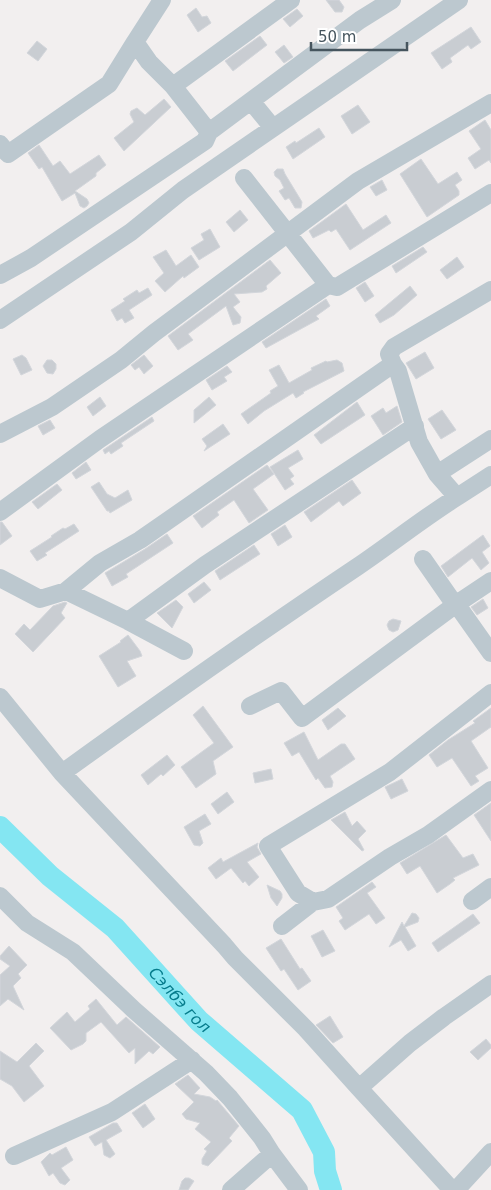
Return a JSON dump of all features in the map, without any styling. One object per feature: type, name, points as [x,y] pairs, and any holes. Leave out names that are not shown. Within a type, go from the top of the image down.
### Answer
[{"type":"street","points":[[0,144],[8,154],[109,84],[162,0]]},
{"type":"street","points":[[173,86],[291,0]]},
{"type":"street","points":[[0,275],[31,258],[205,141],[209,132],[251,100],[360,20],[392,0]]},
{"type":"street","points":[[0,320],[131,232],[183,190],[460,0]]},
{"type":"street","points":[[135,42],[149,62],[173,86],[209,132]]},
{"type":"street","points":[[251,100],[273,128]]},
{"type":"street","points":[[0,434],[52,407],[121,360],[154,333],[358,181],[491,103]]},
{"type":"street","points":[[244,178],[328,285],[337,287],[491,194]]},
{"type":"street","points":[[0,512],[100,438],[328,285]]},
{"type":"street","points":[[456,498],[437,474],[419,442],[398,371],[389,354],[394,347],[491,290]]},
{"type":"street","points":[[0,578],[40,599],[66,591],[100,563],[149,534],[393,364]]},
{"type":"street","points":[[128,620],[205,564],[415,426]]},
{"type":"street","points":[[437,474],[491,439]]},
{"type":"street","points":[[62,773],[236,648],[373,556],[429,514],[491,475]]},
{"type":"street","points":[[423,560],[454,606],[462,612],[491,653]]},
{"type":"street","points":[[250,706],[281,691],[302,718],[491,581]]},
{"type":"street","points":[[66,591],[128,620],[184,651]]},
{"type":"street","points":[[313,902],[298,893],[268,846],[390,772],[491,693]]},
{"type":"street","points":[[0,697],[62,773],[235,958],[306,1030],[454,1190],[491,1152]]},
{"type":"street","points":[[282,926],[313,902],[328,899],[390,857],[428,836],[491,790]]},
{"type":"street","points":[[472,901],[491,887]]},
{"type":"street","points":[[0,896],[27,923],[73,952],[134,1010],[192,1060],[230,1098],[262,1138],[299,1190]]},
{"type":"street","points":[[359,1088],[424,1032],[491,984]]},
{"type":"street","points":[[14,1156],[112,1112],[192,1060]]},
{"type":"street","points":[[231,1190],[272,1154]]},
{"type":"building","points":[[326,0],[339,0],[344,7],[342,12],[335,12]]},
{"type":"building","points":[[196,8],[202,17],[207,16],[211,23],[198,32],[187,15]]},
{"type":"building","points":[[297,9],[303,16],[290,27],[283,19]]},
{"type":"building","points":[[471,27],[481,42],[471,49],[468,45],[450,58],[452,62],[442,69],[431,53]]},
{"type":"building","points":[[260,36],[267,45],[233,71],[225,61]]},
{"type":"building","points":[[37,41],[47,49],[38,61],[27,53]]},
{"type":"building","points":[[284,45],[293,57],[284,63],[275,52]]},
{"type":"building","points":[[164,99],[171,107],[124,151],[114,138],[134,122],[130,114],[131,111],[137,108],[145,115]]},
{"type":"building","points":[[358,105],[370,122],[352,134],[341,116]]},
{"type":"building","points":[[485,120],[491,130],[491,163],[489,160],[475,169],[468,158],[481,149],[469,131]]},
{"type":"building","points":[[319,128],[325,137],[293,159],[286,147],[295,141],[296,143]]},
{"type":"building","points":[[39,145],[53,166],[60,161],[70,174],[99,155],[106,165],[96,173],[96,176],[75,191],[87,199],[89,203],[87,206],[84,208],[80,206],[75,193],[62,201],[42,167],[39,169],[28,153]]},
{"type":"building","points":[[421,159],[438,184],[457,172],[462,180],[455,185],[459,195],[427,217],[400,174]]},
{"type":"building","points":[[277,169],[283,169],[302,202],[301,208],[295,208],[289,198],[285,200],[279,191],[284,188],[280,180],[275,176],[274,172]]},
{"type":"building","points":[[382,180],[387,190],[376,196],[370,187]]},
{"type":"building","points":[[346,204],[363,230],[386,215],[391,223],[350,250],[336,229],[331,232],[329,230],[313,238],[309,231]]},
{"type":"building","points":[[240,210],[248,220],[234,232],[226,222]]},
{"type":"building","points":[[210,229],[220,247],[199,260],[191,248],[204,240],[201,234]]},
{"type":"building","points":[[423,247],[427,252],[396,273],[392,266]]},
{"type":"building","points":[[166,250],[176,266],[191,255],[199,267],[184,278],[183,276],[165,292],[155,281],[164,273],[153,257]]},
{"type":"building","points":[[457,257],[464,267],[447,279],[440,270]]},
{"type":"building","points":[[270,260],[281,273],[266,286],[267,289],[262,292],[234,294],[240,302],[233,307],[241,317],[240,323],[233,325],[226,306],[188,334],[193,340],[178,350],[168,336]]},
{"type":"building","points":[[365,282],[374,296],[365,302],[356,288]]},
{"type":"building","points":[[410,286],[417,295],[394,315],[380,323],[375,315]]},
{"type":"building","points":[[148,288],[152,295],[129,310],[134,318],[125,323],[122,318],[117,321],[111,310],[137,290],[139,293]]},
{"type":"building","points":[[326,299],[330,306],[316,316],[319,319],[266,348],[262,342]]},
{"type":"building","points":[[425,352],[434,368],[416,379],[406,363]]},
{"type":"building","points":[[22,355],[26,358],[32,370],[21,375],[13,359]]},
{"type":"building","points":[[144,355],[153,366],[144,374],[139,367],[135,370],[131,365]]},
{"type":"building","points":[[47,360],[52,360],[56,364],[53,374],[47,373],[43,366]]},
{"type":"building","points":[[337,360],[342,363],[344,371],[303,392],[296,398],[293,393],[264,411],[248,424],[241,414],[278,386],[269,370],[279,365],[289,383],[312,370],[311,368],[326,361]]},
{"type":"building","points":[[227,366],[232,372],[224,377],[227,381],[212,390],[206,380]]},
{"type":"building","points":[[100,397],[106,406],[93,416],[87,407]]},
{"type":"building","points":[[209,397],[216,405],[194,423],[194,410]]},
{"type":"building","points":[[357,402],[365,415],[321,444],[314,435]]},
{"type":"building","points":[[397,406],[402,422],[383,435],[371,416],[383,408],[386,413]]},
{"type":"building","points":[[442,410],[456,430],[441,439],[428,419]]},
{"type":"building","points":[[152,417],[154,421],[121,443],[123,446],[111,454],[109,451],[105,454],[103,450]]},
{"type":"building","points":[[50,420],[55,428],[43,435],[38,426]]},
{"type":"building","points":[[223,424],[230,434],[204,451],[207,446],[202,439]]},
{"type":"building","points":[[298,450],[303,459],[288,468],[294,476],[290,479],[294,484],[285,490],[270,467]]},
{"type":"building","points":[[86,462],[91,470],[76,479],[72,473]]},
{"type":"building","points":[[267,465],[274,474],[253,489],[268,510],[249,523],[234,500],[217,512],[219,515],[202,528],[193,516]]},
{"type":"building","points":[[352,480],[361,493],[343,506],[339,501],[311,522],[304,512]]},
{"type":"building","points":[[99,482],[107,494],[115,498],[128,490],[132,500],[110,513],[91,487]]},
{"type":"building","points":[[57,484],[62,490],[38,509],[32,502]]},
{"type":"building","points":[[0,522],[2,522],[12,536],[0,545]]},
{"type":"building","points":[[74,524],[79,531],[45,553],[47,555],[37,561],[30,551],[63,528],[65,529]]},
{"type":"building","points":[[285,525],[292,537],[278,546],[271,534]]},
{"type":"building","points":[[167,534],[173,543],[126,574],[128,577],[112,586],[105,573]]},
{"type":"building","points":[[483,535],[490,546],[482,552],[489,563],[481,570],[472,558],[448,577],[441,566]]},
{"type":"building","points":[[254,545],[260,554],[220,580],[215,571]]},
{"type":"building","points":[[204,582],[211,590],[194,603],[188,594]]},
{"type":"building","points":[[483,599],[488,608],[477,615],[471,607]]},
{"type":"building","points":[[176,600],[183,607],[172,628],[157,613]]},
{"type":"building","points":[[67,603],[61,613],[65,618],[33,652],[15,634],[24,624],[30,630],[53,606]]},
{"type":"building","points":[[393,619],[401,621],[398,630],[393,632],[389,630],[387,625]]},
{"type":"building","points":[[128,635],[142,656],[127,661],[136,676],[118,687],[99,656],[121,642]]},
{"type":"building","points":[[203,706],[233,747],[213,761],[216,774],[196,788],[181,767],[214,743],[193,715]]},
{"type":"building","points":[[338,708],[346,716],[328,730],[322,720]]},
{"type":"building","points":[[491,708],[491,727],[471,741],[488,768],[475,776],[479,781],[471,786],[452,758],[437,767],[429,755],[475,723],[473,721]]},
{"type":"building","points":[[304,732],[318,760],[341,744],[345,744],[355,759],[330,776],[333,782],[332,787],[325,788],[318,778],[316,780],[299,752],[292,756],[284,743]]},
{"type":"building","points":[[167,755],[175,765],[163,776],[161,774],[148,785],[141,775]]},
{"type":"building","points":[[271,769],[273,779],[255,783],[253,773]]},
{"type":"building","points":[[402,779],[408,791],[391,799],[385,787]]},
{"type":"building","points":[[227,792],[234,802],[218,814],[211,804]]},
{"type":"building","points":[[491,803],[491,841],[474,815]]},
{"type":"building","points":[[345,812],[352,826],[357,821],[366,831],[358,839],[364,850],[362,851],[331,820]]},
{"type":"building","points":[[205,814],[211,824],[199,831],[203,843],[200,846],[194,845],[184,827]]},
{"type":"building","points":[[446,835],[463,858],[473,854],[479,865],[453,878],[455,880],[437,893],[420,866],[407,874],[400,863]]},
{"type":"building","points":[[258,843],[257,847],[261,854],[247,862],[259,877],[249,886],[245,881],[243,883],[231,868],[216,879],[208,868],[221,858],[223,862]]},
{"type":"building","points":[[372,882],[376,887],[367,893],[385,918],[376,924],[369,914],[345,930],[339,921],[343,918],[336,907]]},
{"type":"building","points":[[267,885],[280,891],[282,894],[282,898],[277,906],[271,898]]},
{"type":"building","points":[[412,913],[416,914],[419,918],[418,922],[405,927],[416,946],[408,951],[401,940],[389,947],[402,922],[404,926]]},
{"type":"building","points":[[473,914],[480,923],[438,952],[432,943]]},
{"type":"building","points":[[323,930],[335,951],[322,957],[311,936]]},
{"type":"building","points":[[281,939],[300,969],[302,968],[311,981],[298,990],[284,969],[281,971],[266,948]]},
{"type":"building","points":[[9,946],[27,965],[18,974],[21,978],[13,986],[24,1010],[8,999],[0,1006],[0,975],[10,966],[0,959],[0,956]]},
{"type":"building","points":[[96,999],[117,1025],[126,1017],[160,1047],[153,1054],[149,1051],[135,1064],[135,1048],[129,1053],[101,1022],[86,1033],[86,1041],[83,1044],[71,1050],[50,1028],[67,1012],[75,1022],[90,1009],[88,1006]]},
{"type":"building","points":[[330,1016],[343,1037],[333,1043],[316,1025]]},
{"type":"building","points":[[486,1039],[491,1048],[478,1060],[470,1052]]},
{"type":"building","points":[[36,1043],[44,1051],[29,1066],[44,1086],[24,1102],[12,1086],[0,1079],[0,1051],[17,1062]]},
{"type":"building","points":[[188,1075],[200,1088],[194,1094],[217,1100],[239,1126],[229,1138],[232,1141],[208,1166],[202,1164],[202,1159],[207,1151],[204,1149],[211,1142],[195,1129],[200,1123],[186,1119],[182,1114],[194,1102],[175,1084]]},
{"type":"building","points":[[145,1104],[155,1119],[143,1128],[132,1113]]},
{"type":"building","points":[[113,1123],[117,1123],[122,1131],[106,1140],[115,1154],[110,1158],[104,1155],[102,1142],[95,1146],[89,1137]]},
{"type":"building","points":[[66,1147],[73,1160],[61,1168],[70,1180],[65,1185],[60,1183],[53,1173],[49,1176],[41,1162],[50,1153],[52,1155]]},
{"type":"building","points":[[185,1178],[194,1181],[188,1190],[179,1190],[182,1181]]},
{"type":"waterway","name":"Сэлбэ гол","points":[[0,827],[50,876],[115,928],[199,1021],[302,1110],[324,1152],[325,1171],[331,1190]]}]
